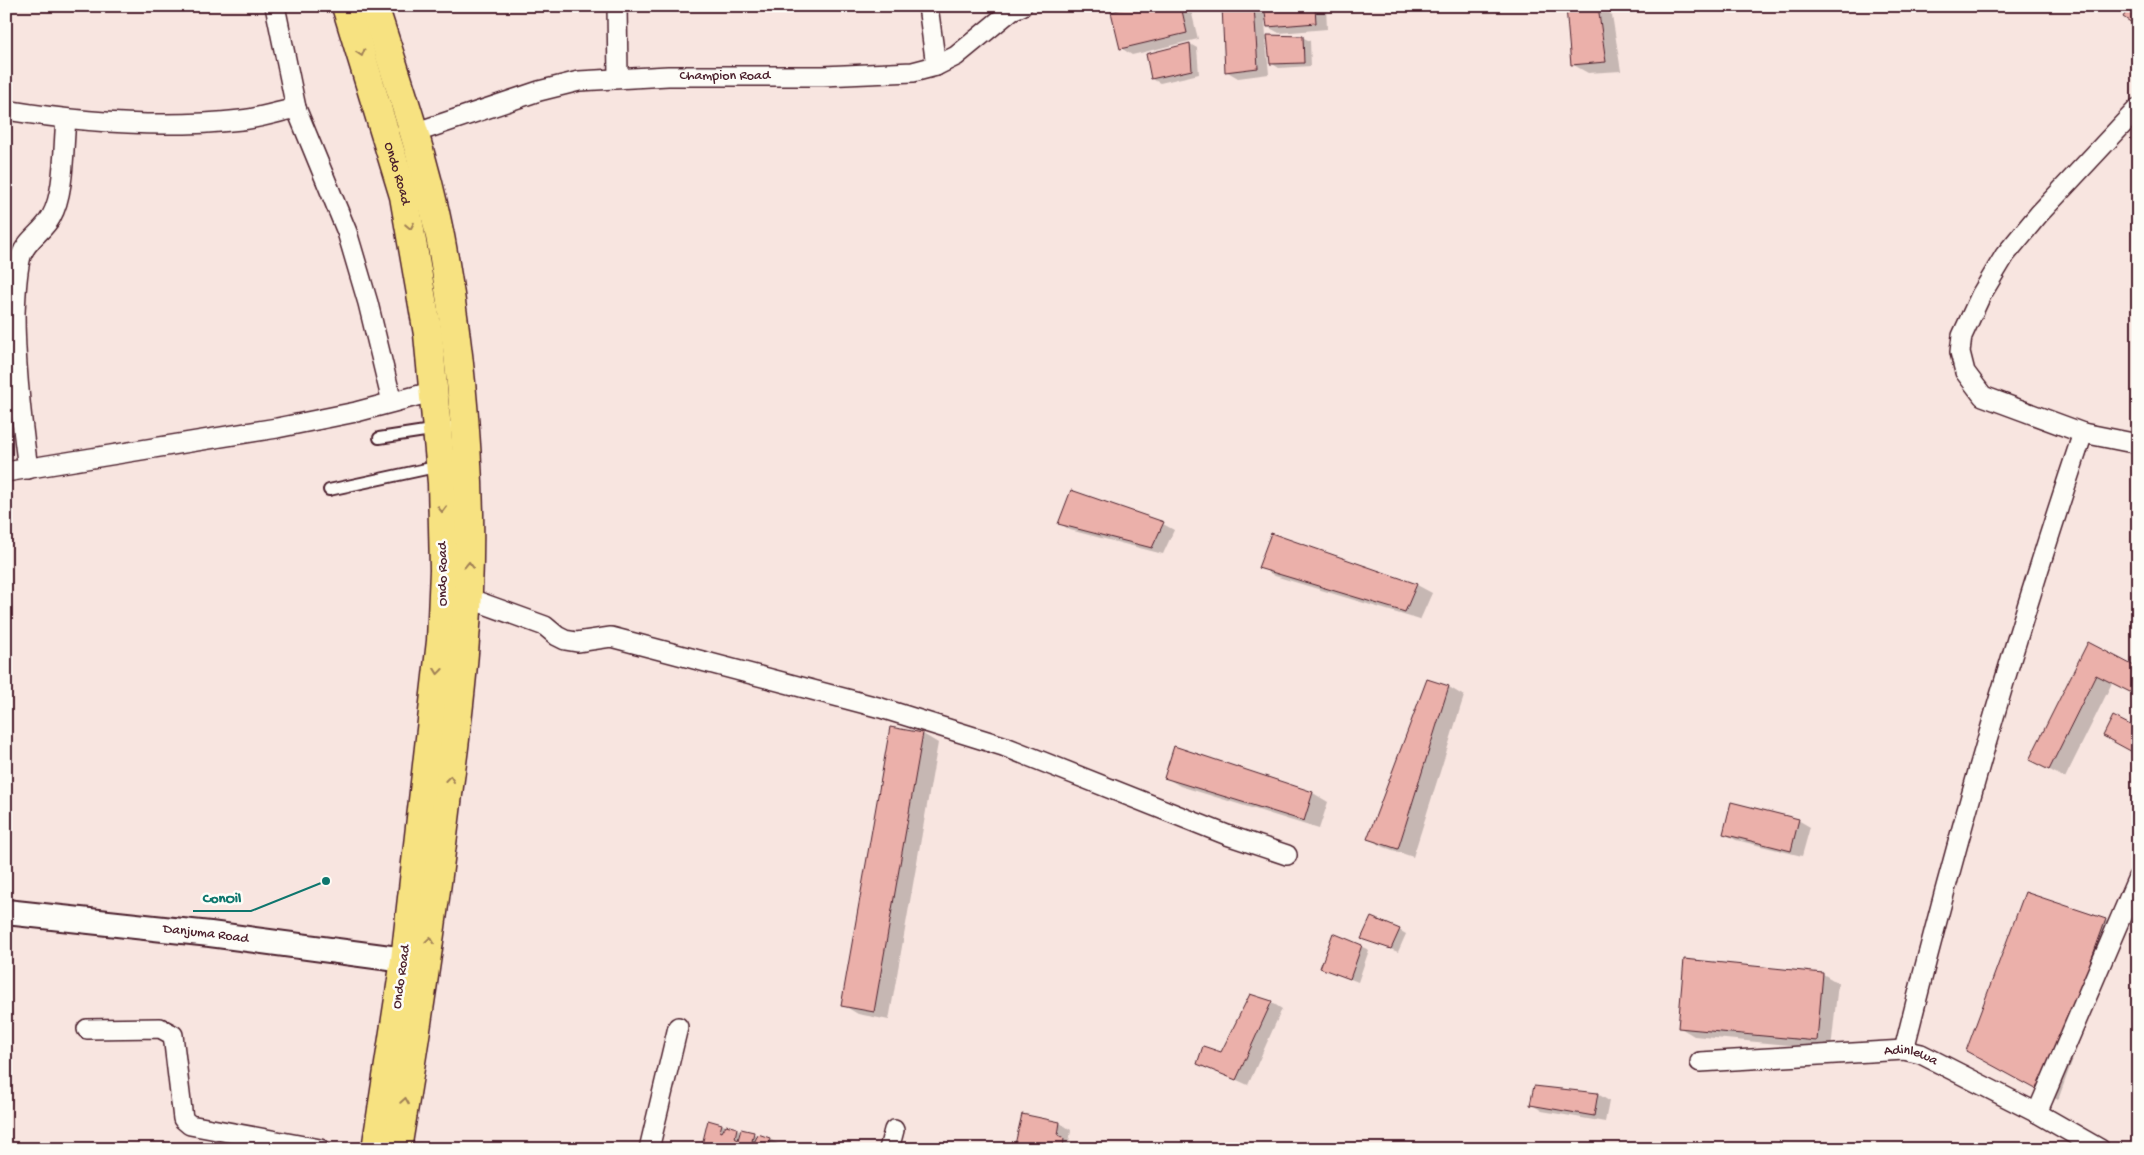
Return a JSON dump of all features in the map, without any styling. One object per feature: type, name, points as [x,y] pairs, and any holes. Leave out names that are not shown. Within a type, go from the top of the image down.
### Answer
[{"type":"main road","name":"Ondo Road","points":[[346,6],[404,196],[428,334],[435,391],[440,466],[444,570],[442,641],[429,852],[397,1149]]},
{"type":"main road","name":"Ondo Road","points":[[374,6],[414,133],[445,263],[464,425],[469,515],[468,598],[456,736],[405,960],[376,1149]]},
{"type":"street","points":[[275,6],[296,108],[347,232],[370,312],[392,402]]},
{"type":"street","points":[[617,6],[618,77]]},
{"type":"street","points":[[928,6],[936,66]]},
{"type":"street","name":"Champion Road","points":[[414,133],[539,91],[579,81],[618,77],[741,74],[823,76],[913,72],[936,66],[956,56],[1012,10],[1022,6]]},
{"type":"street","points":[[6,110],[66,120],[160,126],[243,120],[296,108]]},
{"type":"street","points":[[2138,108],[2038,214],[2005,255],[1980,296],[1962,336],[1960,352],[1965,372],[1983,396],[2083,433],[2138,444]]},
{"type":"street","points":[[28,469],[18,383],[15,335],[16,282],[25,248],[50,219],[58,203],[66,120]]},
{"type":"street","points":[[6,472],[277,428],[356,412],[435,391]]},
{"type":"street","points":[[1904,1050],[1930,941],[1980,757],[2083,433]]},
{"type":"street","points":[[468,598],[545,626],[565,640],[577,642],[611,637],[881,708],[1003,746],[1227,835],[1286,855]]},
{"type":"street","points":[[2037,1113],[2138,876]]},
{"type":"street","name":"Danjuma Road","points":[[6,912],[210,934],[405,960]]},
{"type":"street","points":[[649,1149],[678,1027]]},
{"type":"street","points":[[87,1029],[160,1028],[172,1035],[183,1119],[190,1125],[320,1149]]},
{"type":"street","name":"Adinlewa","points":[[1700,1062],[1904,1050],[1921,1054],[2037,1113],[2100,1149]]},
{"type":"street","points":[[889,1149],[894,1130]]},
{"type":"lane","points":[[379,438],[464,425]]},
{"type":"lane","points":[[329,490],[440,466]]},
{"type":"building","points":[[1133,6],[1181,6],[1187,33],[1120,49],[1111,12]]},
{"type":"building","points":[[1222,6],[1254,6],[1258,68],[1225,72]]},
{"type":"building","points":[[1264,6],[1315,6],[1316,23],[1267,27]]},
{"type":"building","points":[[1598,6],[1606,62],[1571,65],[1566,7]]},
{"type":"building","points":[[2130,6],[2138,6],[2138,27],[2123,17]]},
{"type":"building","points":[[1267,35],[1303,36],[1304,63],[1270,64]]},
{"type":"building","points":[[1190,43],[1192,70],[1151,79],[1146,54]]},
{"type":"building","points":[[1071,490],[1164,522],[1152,548],[1058,524]]},
{"type":"building","points":[[1271,533],[1417,584],[1405,612],[1258,568]]},
{"type":"building","points":[[2088,642],[2138,668],[2138,696],[2096,675],[2049,770],[2029,760]]},
{"type":"building","points":[[1427,679],[1449,686],[1398,849],[1367,839]]},
{"type":"building","points":[[2113,716],[2138,729],[2138,755],[2103,736]]},
{"type":"building","points":[[890,727],[923,733],[874,1012],[841,1006]]},
{"type":"building","points":[[1174,746],[1313,792],[1304,821],[1164,778]]},
{"type":"building","points":[[1731,802],[1799,819],[1791,851],[1723,834]]},
{"type":"building","points":[[2025,892],[2106,919],[2043,1093],[1966,1051]]},
{"type":"building","points":[[1371,917],[1400,929],[1391,949],[1361,939]]},
{"type":"building","points":[[1333,933],[1362,945],[1350,979],[1320,968]]},
{"type":"building","points":[[1684,959],[1823,973],[1817,1041],[1678,1028]]},
{"type":"building","points":[[1250,994],[1272,1001],[1236,1080],[1197,1064],[1203,1046],[1221,1052]]},
{"type":"building","points":[[1534,1086],[1598,1093],[1594,1116],[1530,1105]]},
{"type":"building","points":[[1022,1114],[1060,1122],[1058,1135],[1064,1138],[1063,1149],[1014,1149]]},
{"type":"building","points":[[708,1120],[722,1124],[720,1131],[722,1132],[726,1125],[737,1128],[735,1138],[738,1140],[741,1129],[754,1132],[752,1141],[755,1141],[758,1134],[770,1138],[768,1149],[701,1149]]},
{"type":"place","name":"ConOil","points":[[326,881]]}]
